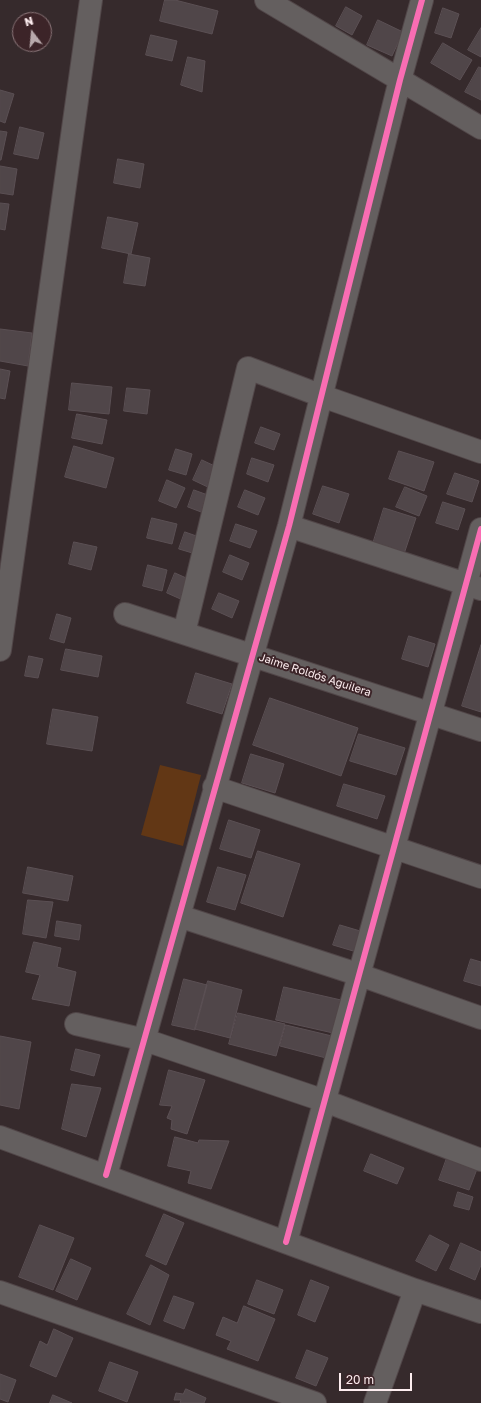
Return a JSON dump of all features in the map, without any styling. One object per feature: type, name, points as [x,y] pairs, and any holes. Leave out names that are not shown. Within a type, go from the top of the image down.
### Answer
[{"type":"street","points":[[0,650],[8,526],[91,0]]},
{"type":"street","points":[[266,0],[481,128]]},
{"type":"street","points":[[106,1175],[145,1040],[214,787],[289,526],[400,80],[422,0]]},
{"type":"street","points":[[184,632],[248,368],[322,396],[481,452]]},
{"type":"street","points":[[289,526],[474,587]]},
{"type":"street","points":[[286,1242],[432,713],[474,587],[481,529]]},
{"type":"street","name":"Jaime Roldós Aguilera","points":[[126,614],[253,654],[481,730]]},
{"type":"street","points":[[214,787],[481,877]]},
{"type":"street","points":[[179,916],[360,975],[481,1018]]},
{"type":"street","points":[[76,1024],[145,1040],[326,1101],[481,1160]]},
{"type":"street","points":[[0,1137],[416,1290],[481,1312]]},
{"type":"street","points":[[375,1403],[416,1290]]},
{"type":"street","points":[[0,1292],[315,1403]]},
{"type":"shaded area","points":[[160,765],[201,775],[183,846],[141,835]]},
{"type":"building","points":[[165,0],[175,0],[218,11],[212,34],[160,21]]},
{"type":"building","points":[[346,7],[362,16],[352,35],[336,26]]},
{"type":"building","points":[[443,8],[459,14],[451,38],[435,33]]},
{"type":"building","points":[[378,20],[403,32],[392,56],[367,45]]},
{"type":"building","points":[[481,28],[481,57],[468,50]]},
{"type":"building","points":[[151,35],[177,41],[172,61],[146,55]]},
{"type":"building","points":[[443,43],[472,60],[460,80],[431,63]]},
{"type":"building","points":[[188,57],[205,61],[202,92],[181,85]]},
{"type":"building","points":[[479,67],[481,68],[481,100],[465,92]]},
{"type":"building","points":[[0,90],[14,94],[5,123],[0,121]]},
{"type":"building","points":[[20,127],[44,133],[38,159],[14,154]]},
{"type":"building","points":[[0,131],[7,132],[1,160],[0,160]]},
{"type":"building","points":[[118,159],[144,164],[140,188],[114,183]]},
{"type":"building","points":[[0,166],[17,169],[13,195],[0,193]]},
{"type":"building","points":[[0,203],[9,204],[5,230],[0,229]]},
{"type":"building","points":[[108,217],[138,223],[131,254],[102,248]]},
{"type":"building","points":[[129,254],[150,258],[145,286],[124,283]]},
{"type":"building","points":[[0,329],[32,333],[28,366],[0,361]]},
{"type":"building","points":[[0,369],[10,371],[5,399],[0,398]]},
{"type":"building","points":[[72,383],[112,387],[109,414],[69,410]]},
{"type":"building","points":[[127,388],[150,390],[147,414],[124,411]]},
{"type":"building","points":[[77,414],[107,420],[102,444],[72,438]]},
{"type":"building","points":[[261,427],[280,434],[274,450],[255,443]]},
{"type":"building","points":[[74,446],[114,458],[106,488],[65,477]]},
{"type":"building","points":[[176,449],[192,454],[186,475],[169,470]]},
{"type":"building","points":[[399,451],[434,462],[424,491],[389,479]]},
{"type":"building","points":[[252,458],[274,465],[268,482],[247,474]]},
{"type":"building","points":[[202,460],[221,469],[212,489],[193,480]]},
{"type":"building","points":[[455,473],[479,481],[472,502],[447,494]]},
{"type":"building","points":[[167,480],[185,488],[176,508],[159,501]]},
{"type":"building","points":[[323,486],[349,494],[339,523],[313,514]]},
{"type":"building","points":[[405,487],[427,496],[419,516],[396,507]]},
{"type":"building","points":[[194,490],[216,498],[209,515],[188,507]]},
{"type":"building","points":[[245,490],[265,498],[258,515],[238,507]]},
{"type":"building","points":[[443,502],[465,509],[458,530],[436,523]]},
{"type":"building","points":[[384,508],[416,518],[403,557],[372,547]]},
{"type":"building","points":[[152,518],[177,524],[172,544],[147,538]]},
{"type":"building","points":[[236,524],[257,531],[250,548],[230,541]]},
{"type":"building","points":[[185,532],[205,539],[199,555],[179,549]]},
{"type":"building","points":[[74,542],[97,547],[91,570],[69,564]]},
{"type":"building","points":[[230,555],[249,563],[242,580],[223,572]]},
{"type":"building","points":[[148,565],[167,570],[162,591],[143,586]]},
{"type":"building","points":[[175,573],[193,581],[185,601],[167,593]]},
{"type":"building","points":[[219,593],[239,601],[232,618],[212,609]]},
{"type":"building","points":[[57,614],[71,618],[64,643],[50,639]]},
{"type":"building","points":[[409,636],[435,644],[428,667],[402,659]]},
{"type":"building","points":[[481,645],[481,712],[462,706]]},
{"type":"building","points":[[66,649],[102,656],[98,677],[61,670]]},
{"type":"building","points":[[29,656],[43,659],[38,678],[25,676]]},
{"type":"building","points":[[196,673],[232,684],[222,714],[187,703]]},
{"type":"building","points":[[270,698],[358,728],[341,776],[253,745]]},
{"type":"building","points":[[53,709],[98,717],[92,751],[47,744]]},
{"type":"building","points":[[359,734],[405,748],[396,775],[350,761]]},
{"type":"building","points":[[251,754],[284,764],[275,793],[242,783]]},
{"type":"building","points":[[344,784],[385,796],[377,819],[337,806]]},
{"type":"building","points":[[229,820],[260,830],[251,858],[220,849]]},
{"type":"building","points":[[258,851],[300,864],[283,917],[241,903]]},
{"type":"building","points":[[28,867],[73,876],[68,901],[23,893]]},
{"type":"building","points":[[218,867],[246,875],[235,910],[207,902]]},
{"type":"building","points":[[28,900],[53,902],[46,938],[23,934]]},
{"type":"building","points":[[57,921],[81,925],[79,940],[55,936]]},
{"type":"building","points":[[340,925],[377,936],[370,956],[333,945]]},
{"type":"building","points":[[34,942],[61,948],[57,967],[76,972],[69,1006],[32,999],[40,975],[26,972]]},
{"type":"building","points":[[471,959],[481,962],[481,986],[464,981]]},
{"type":"building","points":[[184,979],[207,985],[195,1030],[172,1025]]},
{"type":"building","points":[[208,981],[242,990],[230,1038],[195,1029]]},
{"type":"building","points":[[284,987],[341,1000],[333,1033],[276,1020]]},
{"type":"building","points":[[238,1013],[285,1024],[276,1056],[229,1044]]},
{"type":"building","points":[[286,1025],[332,1036],[326,1058],[280,1046]]},
{"type":"building","points":[[0,1036],[31,1042],[19,1109],[0,1105]]},
{"type":"building","points":[[76,1049],[100,1055],[94,1076],[71,1070]]},
{"type":"building","points":[[169,1070],[205,1080],[187,1134],[171,1129],[172,1120],[167,1118],[172,1106],[160,1105]]},
{"type":"building","points":[[72,1084],[101,1088],[86,1137],[62,1129]]},
{"type":"building","points":[[175,1137],[198,1143],[199,1140],[229,1141],[211,1189],[188,1183],[191,1171],[168,1166]]},
{"type":"building","points":[[371,1154],[404,1168],[397,1184],[364,1171]]},
{"type":"building","points":[[447,1158],[477,1169],[469,1190],[439,1180]]},
{"type":"building","points":[[458,1192],[473,1197],[469,1210],[454,1206]]},
{"type":"building","points":[[164,1214],[184,1223],[166,1265],[146,1256]]},
{"type":"building","points":[[40,1225],[74,1238],[53,1290],[19,1277]]},
{"type":"building","points":[[430,1235],[449,1245],[436,1271],[416,1261]]},
{"type":"building","points":[[461,1243],[481,1252],[481,1265],[475,1280],[450,1269]]},
{"type":"building","points":[[71,1259],[91,1268],[77,1300],[56,1291]]},
{"type":"building","points":[[151,1265],[169,1275],[150,1325],[127,1314]]},
{"type":"building","points":[[257,1280],[283,1290],[274,1314],[248,1304]]},
{"type":"building","points":[[311,1280],[329,1287],[315,1322],[298,1315]]},
{"type":"building","points":[[174,1296],[194,1303],[184,1329],[164,1321]]},
{"type":"building","points":[[244,1306],[275,1319],[258,1361],[227,1349],[231,1341],[216,1335],[223,1317],[237,1323]]},
{"type":"building","points":[[54,1329],[73,1338],[56,1377],[30,1366],[40,1341],[47,1345]]},
{"type":"building","points":[[307,1350],[328,1358],[316,1386],[296,1378]]},
{"type":"building","points":[[110,1362],[138,1372],[127,1402],[99,1391]]},
{"type":"building","points":[[0,1374],[16,1380],[8,1402],[0,1399]]},
{"type":"building","points":[[186,1389],[206,1398],[204,1403],[180,1403],[181,1400],[174,1400],[176,1393],[183,1394]]},
{"type":"building","points":[[53,1395],[72,1403],[50,1403]]},
{"type":"cycle path","points":[[106,1175],[289,526],[400,80],[422,0]]},
{"type":"cycle path","points":[[286,1242],[481,529]]}]
